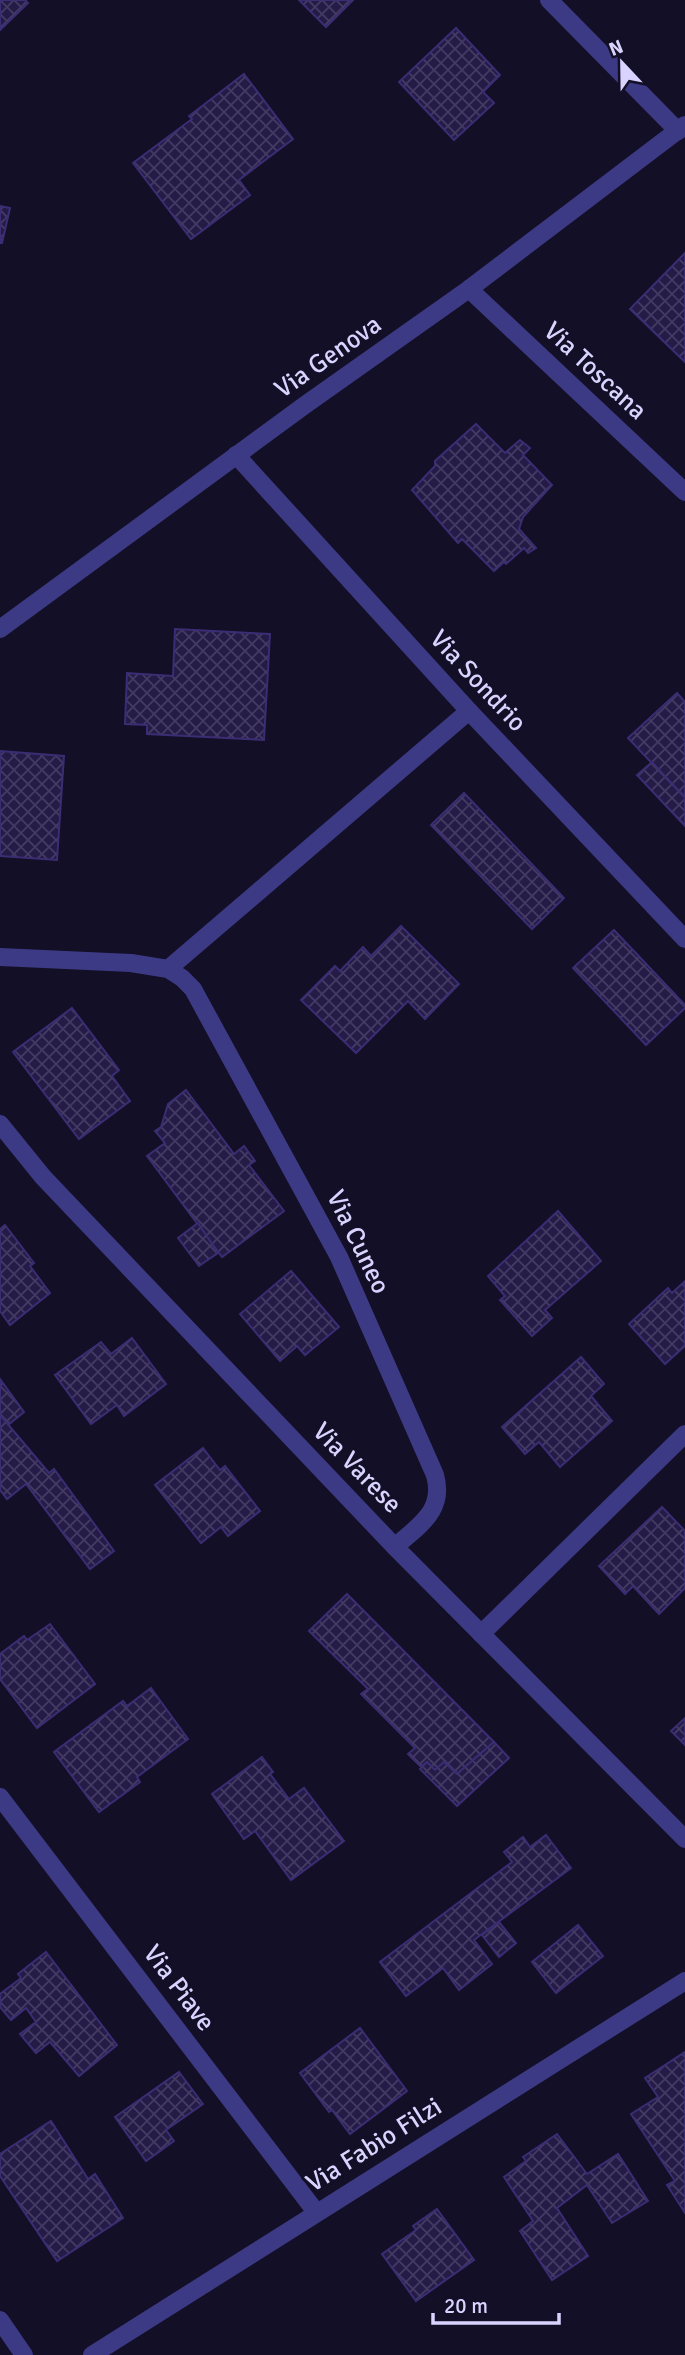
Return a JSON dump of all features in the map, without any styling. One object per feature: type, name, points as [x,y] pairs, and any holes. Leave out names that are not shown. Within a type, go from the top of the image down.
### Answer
[{"type":"street","points":[[549,0],[682,128]]},
{"type":"street","name":"Via Genova","points":[[0,629],[236,455],[469,289],[682,128]]},
{"type":"street","name":"Via Toscana","points":[[469,289],[685,492]]},
{"type":"street","name":"Via Sondrio","points":[[236,455],[469,711],[685,939]]},
{"type":"street","points":[[0,957],[131,962],[168,969],[469,711]]},
{"type":"street","name":"Via Cuneo","points":[[168,969],[182,978],[197,995],[340,1257],[435,1475],[438,1497],[434,1507],[395,1547]]},
{"type":"street","name":"Via Varese","points":[[0,1124],[43,1177],[395,1547],[685,1839]]},
{"type":"street","points":[[481,1634],[685,1434]]},
{"type":"street","name":"Via Piave","points":[[0,1797],[316,2212]]},
{"type":"street","name":"Via Fabio Filzi","points":[[92,2355],[685,1981]]},
{"type":"street","points":[[0,2320],[24,2355]]},
{"type":"building","points":[[0,0],[25,0],[28,3],[0,30]]},
{"type":"building","points":[[299,0],[353,0],[326,27]]},
{"type":"building","points":[[456,28],[500,75],[483,92],[494,103],[454,140],[399,82]]},
{"type":"building","points":[[244,74],[293,139],[239,180],[250,195],[191,239],[133,163],[192,119],[189,116]]},
{"type":"building","points":[[0,206],[10,208],[2,243],[0,243]]},
{"type":"building","points":[[685,253],[685,362],[630,309]]},
{"type":"building","points":[[476,424],[505,453],[520,440],[530,448],[523,455],[552,485],[523,517],[519,529],[536,548],[528,553],[524,548],[494,571],[462,539],[458,543],[412,490],[435,466],[435,461]]},
{"type":"building","points":[[175,629],[270,634],[264,740],[147,734],[147,725],[125,724],[127,673],[173,676]]},
{"type":"building","points":[[677,693],[685,702],[685,798],[628,738]]},
{"type":"building","points":[[0,751],[64,756],[57,860],[0,856]]},
{"type":"building","points":[[652,762],[685,798],[685,826],[637,775]]},
{"type":"building","points":[[464,793],[564,898],[532,929],[431,825]]},
{"type":"building","points":[[401,926],[459,984],[425,1019],[408,1001],[356,1053],[301,1000],[335,966],[340,971],[363,947],[371,956]]},
{"type":"building","points":[[614,930],[685,1005],[646,1045],[573,968]]},
{"type":"building","points":[[72,1008],[119,1070],[112,1076],[130,1101],[79,1139],[13,1052]]},
{"type":"building","points":[[186,1090],[234,1154],[244,1146],[255,1161],[249,1165],[284,1211],[222,1257],[147,1156],[165,1143],[155,1131],[161,1127],[168,1104]]},
{"type":"building","points":[[558,1211],[601,1261],[545,1310],[552,1318],[532,1336],[500,1300],[505,1296],[488,1276]]},
{"type":"building","points":[[198,1223],[218,1253],[199,1266],[178,1238]]},
{"type":"building","points":[[5,1225],[34,1263],[30,1266],[50,1293],[10,1325],[0,1311],[0,1229]]},
{"type":"building","points":[[291,1271],[339,1327],[305,1355],[297,1346],[280,1361],[240,1314]]},
{"type":"building","points":[[685,1281],[685,1346],[665,1364],[629,1324],[668,1288],[672,1293]]},
{"type":"building","points":[[132,1338],[166,1384],[124,1416],[117,1405],[91,1424],[55,1375],[101,1342],[111,1354]]},
{"type":"building","points":[[581,1357],[604,1384],[591,1396],[612,1421],[560,1467],[539,1442],[525,1454],[502,1427]]},
{"type":"building","points":[[0,1379],[24,1412],[8,1425],[0,1415]]},
{"type":"building","points":[[0,1415],[49,1473],[54,1469],[114,1551],[90,1569],[26,1484],[7,1499],[0,1490]]},
{"type":"building","points":[[203,1448],[220,1470],[225,1466],[260,1511],[228,1536],[221,1527],[201,1543],[155,1485]]},
{"type":"building","points":[[662,1507],[685,1531],[685,1588],[659,1614],[633,1586],[625,1594],[599,1566]]},
{"type":"building","points":[[347,1594],[494,1742],[457,1774],[444,1762],[435,1770],[427,1762],[421,1767],[408,1754],[415,1748],[361,1694],[368,1689],[309,1631]]},
{"type":"building","points":[[50,1624],[95,1684],[37,1728],[0,1679],[0,1654],[24,1636],[27,1640]]},
{"type":"building","points":[[151,1688],[188,1739],[137,1777],[140,1782],[99,1812],[54,1752],[123,1701],[127,1706]]},
{"type":"building","points":[[685,1718],[685,1745],[671,1731]]},
{"type":"building","points":[[494,1742],[509,1758],[457,1806],[420,1769],[427,1762],[435,1770],[444,1762],[457,1774]]},
{"type":"building","points":[[262,1757],[273,1772],[270,1774],[289,1799],[304,1788],[344,1841],[291,1880],[255,1831],[244,1839],[212,1794]]},
{"type":"building","points":[[546,1835],[571,1868],[474,1940],[492,1964],[459,1990],[443,1968],[406,1996],[380,1962],[512,1862],[504,1852],[523,1837],[530,1847]]},
{"type":"building","points":[[499,1922],[516,1943],[499,1957],[482,1935]]},
{"type":"building","points":[[578,1925],[603,1956],[556,1993],[532,1962]]},
{"type":"building","points":[[46,1952],[117,2045],[79,2076],[50,2042],[36,2053],[20,2034],[36,2022],[26,2008],[11,2020],[0,2007],[0,1994],[21,1978],[18,1974]]},
{"type":"building","points":[[360,2028],[407,2091],[350,2134],[332,2110],[329,2112],[300,2073]]},
{"type":"building","points":[[685,2052],[685,2213],[667,2185],[675,2181],[631,2114],[658,2097],[645,2078]]},
{"type":"building","points":[[179,2072],[203,2104],[166,2130],[174,2141],[146,2161],[115,2117]]},
{"type":"building","points":[[51,2121],[88,2179],[95,2174],[123,2218],[57,2261],[0,2176],[0,2154]]},
{"type":"building","points":[[557,2134],[587,2174],[618,2154],[648,2201],[612,2223],[587,2185],[557,2208],[588,2256],[552,2280],[520,2231],[533,2221],[504,2177],[526,2161],[523,2157]]},
{"type":"building","points":[[437,2209],[474,2260],[416,2301],[382,2254],[416,2230],[413,2226]]}]
